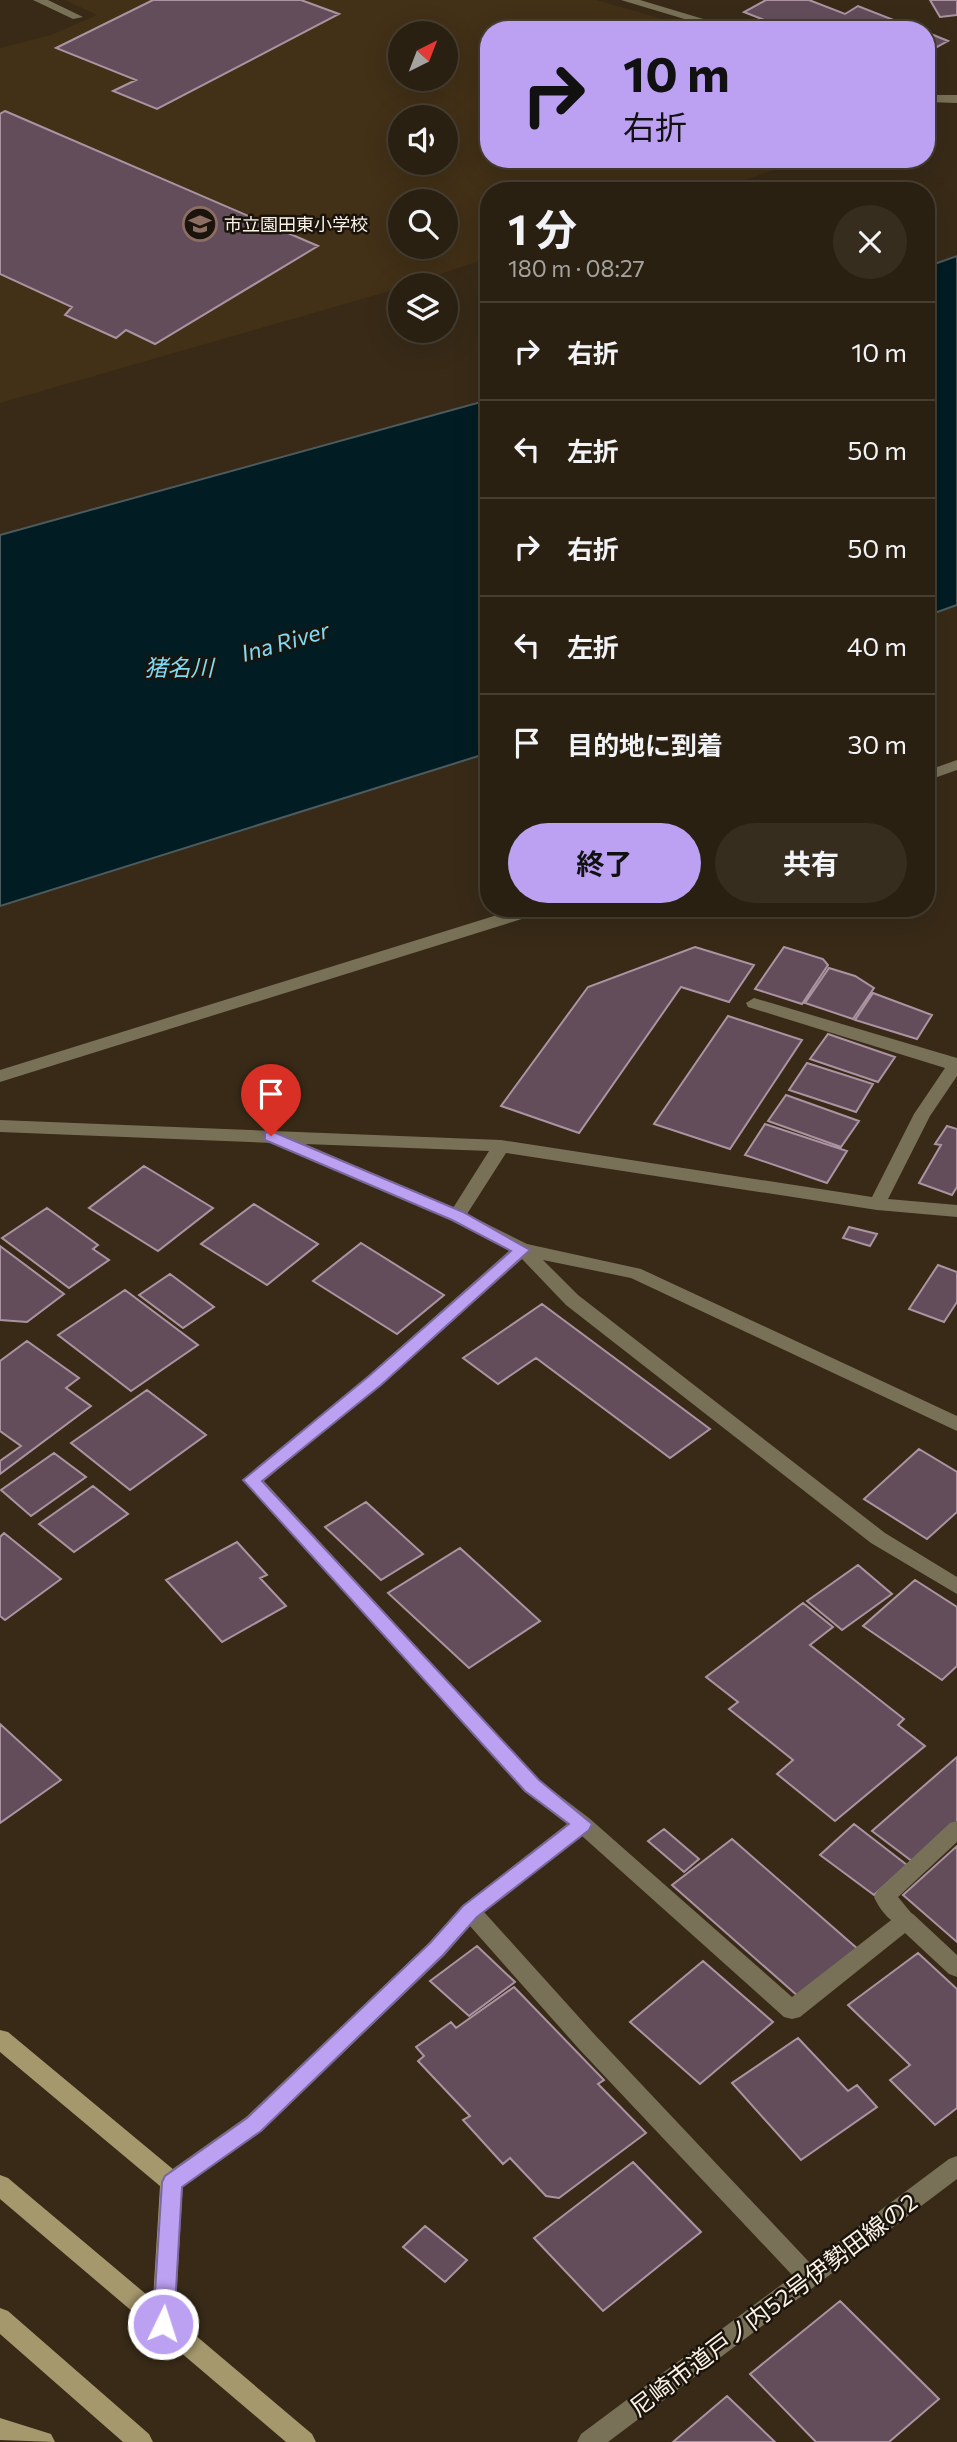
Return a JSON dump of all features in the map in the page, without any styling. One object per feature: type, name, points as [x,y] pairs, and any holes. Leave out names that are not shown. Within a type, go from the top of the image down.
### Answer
[{"type":"main road","points":[[0,2039],[172,2182],[163,2324]]},
{"type":"main road","points":[[0,2185],[304,2442]]},
{"type":"main road","points":[[0,2319],[141,2442]]},
{"type":"main road","points":[[0,2429],[43,2442]]},
{"type":"street","points":[[39,0],[77,17]]},
{"type":"street","points":[[627,0],[703,21]]},
{"type":"street","points":[[935,99],[957,99]]},
{"type":"street","points":[[935,773],[957,765]]},
{"type":"street","points":[[0,1076],[509,917]]},
{"type":"street","points":[[754,1003],[956,1065],[922,1114],[877,1204]]},
{"type":"street","points":[[0,1126],[501,1146],[877,1204],[957,1211]]},
{"type":"street","points":[[271,1136],[457,1216],[522,1250],[635,1273],[957,1424]]},
{"type":"street","points":[[457,1216],[501,1146]]},
{"type":"street","points":[[522,1250],[572,1300],[878,1538],[957,1587]]},
{"type":"street","points":[[522,1250],[375,1380],[251,1480],[532,1786],[582,1824],[792,2010],[906,1920]]},
{"type":"street","points":[[172,2182],[254,2124],[437,1949],[470,1911],[582,1824]]},
{"type":"street","points":[[957,1829],[884,1896],[957,1968]]},
{"type":"street","points":[[470,1911],[587,2042],[809,2277]]},
{"type":"street","name":"尼崎市道戸ノ内52号伊勢田線の2","points":[[589,2442],[957,2165]]},
{"type":"shaded area","name":"市立園田東小学校","points":[[65,0],[596,0],[670,21],[480,21],[480,168],[780,168],[739,182],[480,182],[480,261],[443,273],[388,273],[388,291],[0,403],[0,48],[51,35],[97,15]]},
{"type":"water","points":[[957,256],[957,605],[935,613],[935,264]]},
{"type":"water","name":"猪名川","points":[[480,402],[480,756],[0,906],[0,535]]},
{"type":"building","points":[[153,0],[301,0],[339,14],[157,109],[113,91],[136,80],[56,48]]},
{"type":"building","points":[[766,0],[809,0],[845,14],[858,6],[896,21],[767,21],[744,12]]},
{"type":"building","points":[[930,0],[957,0],[957,15],[940,17]]},
{"type":"building","points":[[935,36],[948,41],[935,48]]},
{"type":"building","points":[[5,111],[318,246],[155,344],[126,330],[116,338],[65,315],[72,307],[0,274],[0,114]]},
{"type":"building","points":[[695,947],[754,965],[729,1002],[681,987],[579,1133],[501,1106],[588,987]]},
{"type":"building","points":[[784,947],[823,959],[828,965],[802,1004],[755,989]]},
{"type":"building","points":[[829,968],[855,976],[874,988],[853,1019],[805,1003]]},
{"type":"building","points":[[873,993],[932,1015],[917,1039],[855,1020]]},
{"type":"building","points":[[728,1016],[802,1040],[730,1149],[654,1124]]},
{"type":"building","points":[[828,1034],[895,1057],[878,1082],[810,1059]]},
{"type":"building","points":[[807,1063],[873,1084],[856,1112],[789,1090]]},
{"type":"building","points":[[786,1095],[859,1121],[841,1147],[768,1121]]},
{"type":"building","points":[[765,1124],[847,1151],[827,1183],[745,1155]]},
{"type":"building","points":[[947,1126],[957,1129],[957,1187],[952,1195],[919,1183],[941,1145],[935,1144]]},
{"type":"building","points":[[144,1166],[213,1208],[158,1251],[89,1208]]},
{"type":"building","points":[[254,1204],[318,1244],[267,1285],[201,1244]]},
{"type":"building","points":[[47,1208],[98,1245],[93,1249],[109,1260],[69,1288],[2,1238]]},
{"type":"building","points":[[849,1227],[877,1234],[870,1246],[843,1238]]},
{"type":"building","points":[[361,1243],[444,1295],[397,1334],[313,1281]]},
{"type":"building","points":[[0,1246],[64,1294],[27,1322],[0,1320]]},
{"type":"building","points":[[938,1265],[957,1272],[957,1302],[944,1322],[909,1309]]},
{"type":"building","points":[[170,1274],[214,1307],[183,1328],[139,1295]]},
{"type":"building","points":[[125,1290],[198,1345],[131,1391],[58,1335]]},
{"type":"building","points":[[542,1304],[710,1429],[670,1458],[536,1358],[498,1384],[463,1358]]},
{"type":"building","points":[[27,1341],[79,1378],[66,1388],[91,1406],[0,1474],[0,1461],[21,1446],[0,1431],[0,1361]]},
{"type":"building","points":[[147,1390],[206,1435],[130,1490],[71,1443]]},
{"type":"building","points":[[919,1449],[957,1472],[957,1512],[927,1539],[864,1499]]},
{"type":"building","points":[[54,1453],[86,1477],[31,1516],[1,1490]]},
{"type":"building","points":[[93,1486],[128,1514],[74,1552],[39,1524]]},
{"type":"building","points":[[366,1502],[423,1554],[381,1580],[325,1527]]},
{"type":"building","points":[[4,1533],[61,1579],[5,1620],[0,1616],[0,1537]]},
{"type":"building","points":[[237,1542],[267,1575],[260,1578],[286,1606],[222,1642],[166,1580]]},
{"type":"building","points":[[460,1548],[540,1621],[469,1668],[388,1593]]},
{"type":"building","points":[[858,1565],[892,1594],[842,1630],[807,1601]]},
{"type":"building","points":[[915,1580],[957,1607],[957,1666],[942,1680],[863,1626]]},
{"type":"building","points":[[803,1603],[833,1627],[810,1645],[904,1719],[898,1725],[925,1746],[835,1821],[777,1774],[793,1760],[729,1709],[738,1702],[706,1677]]},
{"type":"building","points":[[0,1724],[61,1780],[0,1823]]},
{"type":"building","points":[[957,1757],[957,1822],[913,1862],[872,1831]]},
{"type":"building","points":[[854,1824],[907,1865],[874,1895],[820,1855]]},
{"type":"building","points":[[664,1829],[699,1859],[684,1872],[648,1841]]},
{"type":"building","points":[[732,1839],[859,1950],[800,1998],[672,1885]]},
{"type":"building","points":[[957,1846],[957,1942],[903,1895]]},
{"type":"building","points":[[477,1946],[515,1982],[469,2016],[430,1981]]},
{"type":"building","points":[[918,1953],[957,1989],[957,2108],[935,2125],[890,2080],[910,2065],[848,2005]]},
{"type":"building","points":[[703,1961],[773,2022],[700,2084],[630,2022]]},
{"type":"building","points":[[514,1987],[604,2080],[598,2084],[646,2133],[559,2198],[546,2196],[510,2158],[503,2164],[463,2120],[470,2116],[418,2061],[424,2056],[416,2047],[451,2022],[456,2028]]},
{"type":"building","points":[[798,2038],[848,2091],[857,2085],[877,2107],[801,2160],[732,2083]]},
{"type":"building","points":[[633,2162],[701,2232],[603,2311],[534,2238]]},
{"type":"building","points":[[425,2226],[467,2260],[445,2282],[403,2247]]},
{"type":"building","points":[[840,2301],[939,2399],[889,2442],[816,2442],[750,2374]]},
{"type":"building","points":[[727,2396],[775,2442],[673,2442]]},
{"type":"place","name":"市立園田東小学校","points":[[200,224]]},
{"type":"route","points":[[163,2324],[172,2182],[254,2124],[437,1949],[470,1911],[582,1824],[532,1786],[251,1480],[375,1380],[522,1250],[457,1216],[271,1136]]},
{"type":"water label","name":"Ina River","points":[[285,641]]}]
